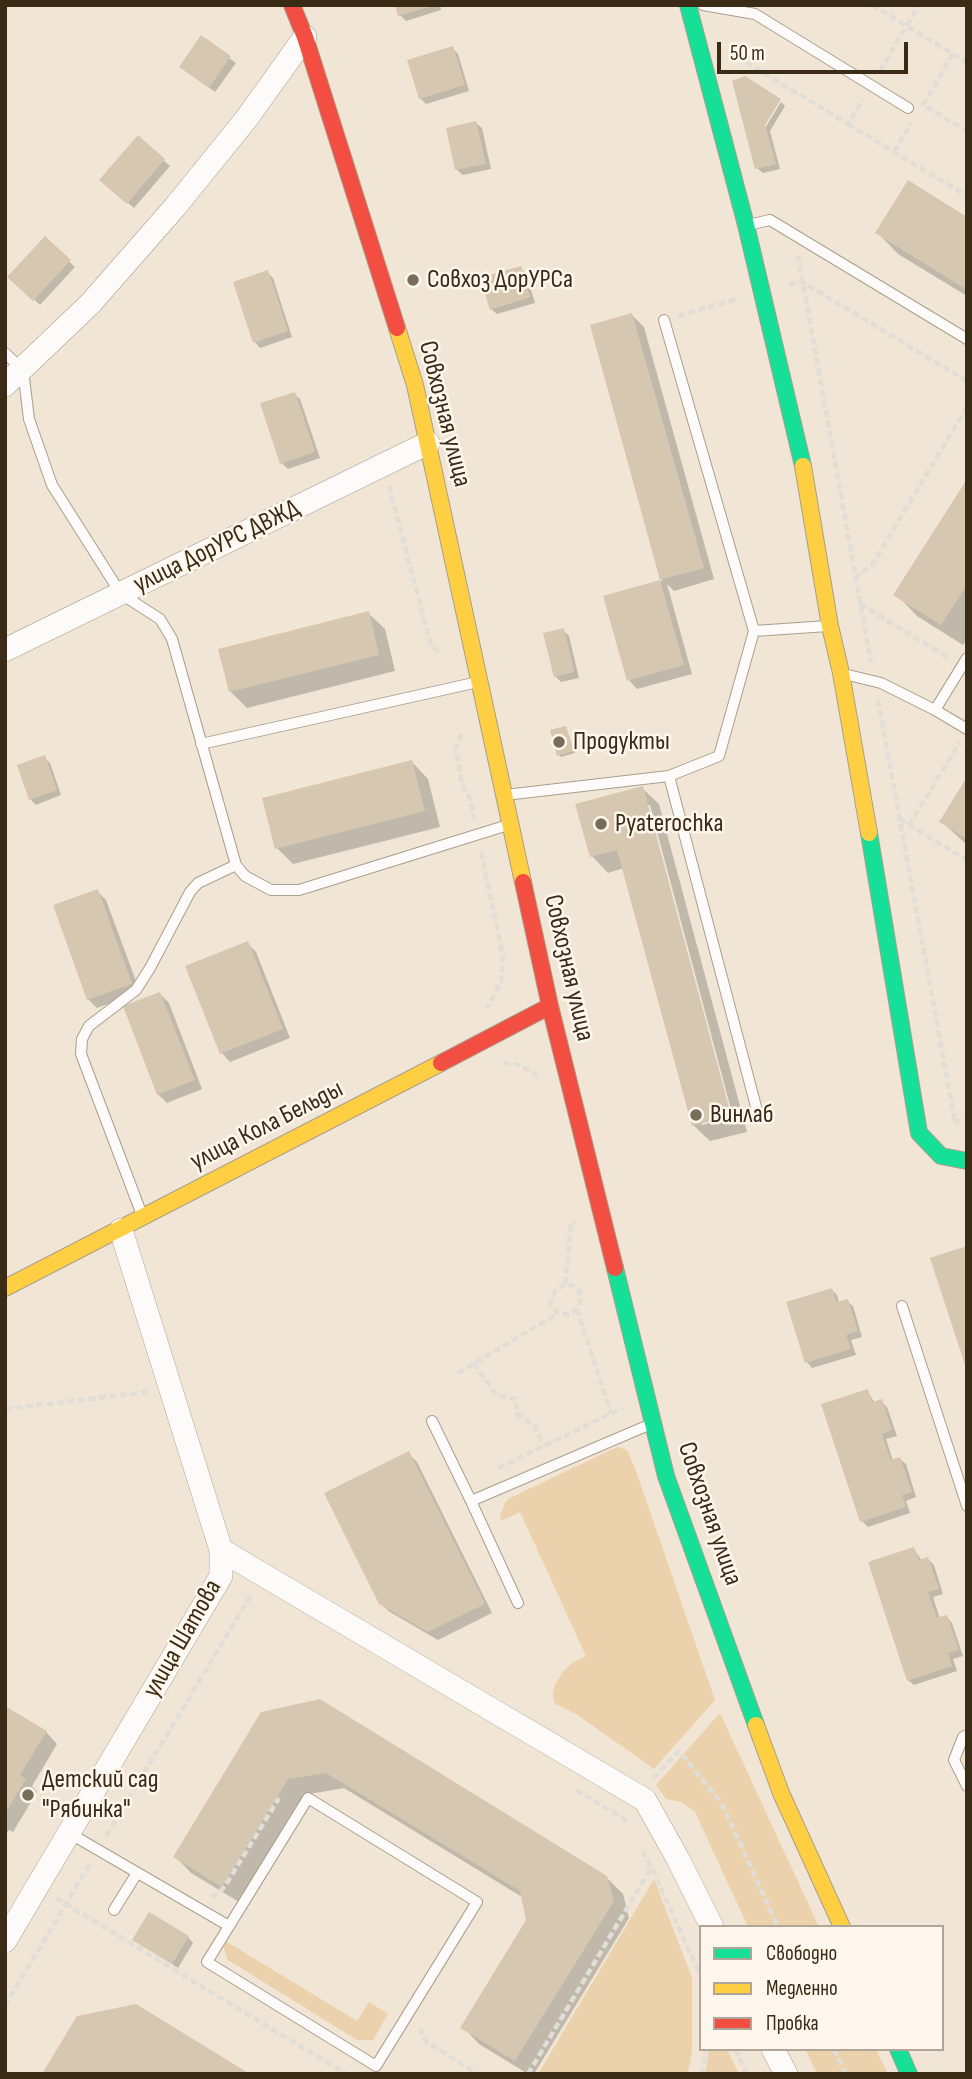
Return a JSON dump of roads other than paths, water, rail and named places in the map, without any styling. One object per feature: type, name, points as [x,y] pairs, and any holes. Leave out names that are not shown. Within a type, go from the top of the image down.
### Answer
[{"type":"main road","name":"Совхозная улица","points":[[292,5],[305,37],[415,385],[550,1006],[666,1476],[781,1793],[841,1925]]},
{"type":"main road","points":[[688,5],[746,225],[800,447],[919,1133],[941,1156],[967,1161]]},
{"type":"main road","name":"улица Кола Бельды","points":[[5,1288],[550,1006]]},
{"type":"main road","points":[[899,2051],[909,2074]]},
{"type":"street","points":[[5,385],[90,304],[176,207],[247,118],[305,37]]},
{"type":"street","name":"улица ДорУРС ДВЖД","points":[[5,650],[428,443]]},
{"type":"street","name":"улица Шатова","points":[[5,1941],[221,1576],[221,1550],[121,1230]]},
{"type":"street","points":[[221,1550],[645,1800],[711,1925]]},
{"type":"street","points":[[774,2051],[786,2074]]},
{"type":"lane","points":[[703,5],[755,14],[908,108]]},
{"type":"lane","points":[[746,225],[770,220],[967,339]]},
{"type":"lane","points":[[504,795],[669,776],[719,756],[754,631],[664,320]]},
{"type":"lane","points":[[5,353],[23,370],[29,419],[52,485],[121,594],[160,620],[172,639],[236,865],[245,876],[271,890],[299,890],[511,824]]},
{"type":"lane","points":[[754,631],[830,626]]},
{"type":"lane","points":[[935,710],[964,662]]},
{"type":"lane","points":[[841,673],[881,683],[935,710],[967,730]]},
{"type":"lane","points":[[201,744],[480,682]]},
{"type":"lane","points":[[669,776],[760,1118]]},
{"type":"lane","points":[[143,1218],[81,1054],[82,1039],[89,1026],[136,989],[190,892],[198,883],[236,865]]},
{"type":"lane","points":[[902,1306],[967,1506]]},
{"type":"lane","points":[[432,1421],[518,1603]]},
{"type":"lane","points":[[471,1501],[653,1423]]},
{"type":"lane","points":[[967,1735],[963,1737],[954,1760],[967,1786]]},
{"type":"lane","points":[[308,1798],[477,1902],[376,2066],[207,1962],[229,1926],[308,1798]]},
{"type":"lane","points":[[69,1833],[229,1926]]},
{"type":"lane","points":[[114,1910],[137,1873]]},
{"type":"place","name":"Совхоз ДорУPCа","points":[[413,280]]},
{"type":"place","name":"Продукты","points":[[559,742]]},
{"type":"place","name":"Pyaterochka","points":[[601,824]]},
{"type":"place","name":"Винлаб","points":[[696,1115]]},
{"type":"place","name":"Детский сад \"Рябинка\"","points":[[28,1795]]}]
